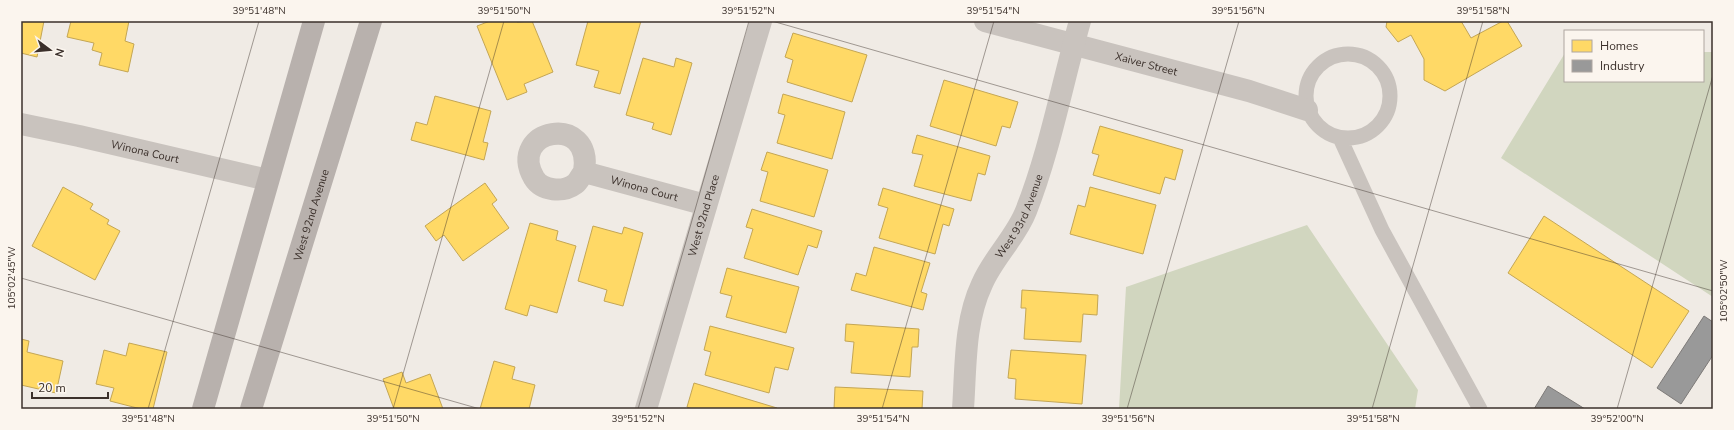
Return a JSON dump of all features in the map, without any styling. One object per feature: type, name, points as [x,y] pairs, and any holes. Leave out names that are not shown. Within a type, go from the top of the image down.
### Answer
[{"type":"main road","points":[[203,409],[314,21]]},
{"type":"main road","name":"West 92nd Avenue","points":[[251,409],[371,21]]},
{"type":"street","name":"West 92nd Place","points":[[646,409],[761,21]]},
{"type":"street","name":"Xaiver Street","points":[[985,21],[1074,43],[1249,91],[1307,110]]},
{"type":"street","name":"West 93rd Avenue","points":[[963,409],[968,337],[973,308],[982,283],[1026,213],[1044,159],[1080,21]]},
{"type":"street","name":"Winona Court","points":[[21,124],[268,180]]},
{"type":"street","name":"Winona Court","points":[[584,172],[706,205]]},
{"type":"lane","points":[[1341,53],[1355,53],[1369,58],[1375,63],[1388,81],[1390,96],[1388,110],[1380,124],[1369,133],[1355,138],[1340,138],[1320,129],[1307,110],[1305,95],[1307,80],[1315,68],[1326,58],[1341,53]]},
{"type":"lane","points":[[1340,138],[1382,230],[1480,409]]},
{"type":"green space","points":[[1704,52],[1713,52],[1713,297],[1501,158],[1564,55],[1564,82],[1704,82]]},
{"type":"green space","points":[[1307,225],[1418,390],[1415,409],[1119,409],[1126,287]]},
{"type":"building: Homes","points":[[21,21],[44,21],[37,57],[21,53]]},
{"type":"building: Homes","points":[[71,21],[129,21],[125,41],[134,44],[128,72],[99,65],[102,53],[92,50],[94,43],[67,37]]},
{"type":"building: Homes","points":[[490,21],[532,21],[553,72],[524,84],[527,92],[507,100],[477,26]]},
{"type":"building: Homes","points":[[588,21],[641,21],[620,94],[594,87],[599,71],[576,65]]},
{"type":"building: Homes","points":[[1387,21],[1461,21],[1471,38],[1503,21],[1507,21],[1522,46],[1445,91],[1424,80],[1424,59],[1411,35],[1398,42],[1386,27]]},
{"type":"building: Homes","points":[[793,33],[867,55],[852,102],[787,82],[793,60],[785,57]]},
{"type":"building: Homes","points":[[643,58],[674,67],[676,58],[692,63],[671,135],[652,129],[654,123],[626,115]]},
{"type":"building: Homes","points":[[944,80],[1018,102],[1010,128],[1002,126],[996,146],[930,126]]},
{"type":"building: Homes","points":[[783,94],[845,112],[832,159],[777,143],[785,115],[778,113]]},
{"type":"building: Homes","points":[[435,96],[491,111],[483,142],[488,143],[484,160],[411,140],[416,122],[427,125]]},
{"type":"building: Homes","points":[[1100,126],[1183,150],[1175,180],[1165,177],[1160,194],[1093,175],[1099,155],[1092,153]]},
{"type":"building: Homes","points":[[917,135],[990,156],[985,175],[978,173],[971,201],[914,186],[923,155],[912,153]]},
{"type":"building: Homes","points":[[767,152],[828,170],[814,217],[760,201],[768,172],[761,170]]},
{"type":"building: Homes","points":[[485,183],[497,200],[492,204],[509,228],[463,261],[444,235],[436,241],[425,226]]},
{"type":"building: Homes","points":[[63,187],[93,204],[90,209],[109,220],[107,224],[120,231],[95,280],[32,246]]},
{"type":"building: Homes","points":[[1090,187],[1156,205],[1143,254],[1070,234],[1078,205],[1085,207]]},
{"type":"building: Homes","points":[[883,188],[954,209],[949,226],[943,224],[935,254],[879,238],[888,208],[878,205]]},
{"type":"building: Homes","points":[[752,209],[822,231],[817,248],[808,245],[798,275],[744,258],[753,229],[746,227]]},
{"type":"building: Homes","points":[[1544,216],[1689,311],[1652,368],[1508,273]]},
{"type":"building: Homes","points":[[530,223],[558,231],[556,240],[576,246],[557,313],[530,305],[527,316],[505,309]]},
{"type":"building: Homes","points":[[593,226],[622,234],[624,227],[643,233],[623,306],[604,301],[607,290],[578,281]]},
{"type":"building: Homes","points":[[874,247],[930,263],[921,292],[927,294],[923,310],[851,290],[856,273],[866,276]]},
{"type":"building: Homes","points":[[727,268],[799,287],[786,333],[726,317],[732,296],[720,293]]},
{"type":"building: Homes","points":[[1022,290],[1098,295],[1097,315],[1083,314],[1081,342],[1024,339],[1026,308],[1021,308]]},
{"type":"building: Homes","points":[[846,324],[919,329],[918,347],[912,347],[910,377],[851,373],[854,342],[845,341]]},
{"type":"building: Homes","points":[[710,326],[794,348],[788,370],[775,367],[769,393],[705,375],[711,352],[704,350]]},
{"type":"building: Homes","points":[[21,339],[29,341],[27,352],[63,361],[56,393],[21,385]]},
{"type":"building: Homes","points":[[129,343],[167,352],[153,409],[141,409],[110,401],[114,388],[96,384],[104,350],[126,356]]},
{"type":"building: Homes","points":[[1011,350],[1086,355],[1082,404],[1015,399],[1016,379],[1008,378]]},
{"type":"building: Homes","points":[[494,361],[515,367],[512,379],[535,385],[529,409],[480,409]]},
{"type":"building: Homes","points":[[402,372],[406,383],[430,374],[443,409],[394,409],[383,379]]},
{"type":"building: Homes","points":[[694,383],[777,409],[692,409],[687,407]]},
{"type":"building: Homes","points":[[835,387],[923,391],[922,409],[834,409]]},
{"type":"building: Industry","points":[[1704,316],[1713,322],[1713,355],[1681,404],[1657,388]]},
{"type":"building: Industry","points":[[1548,386],[1585,409],[1534,409]]}]
